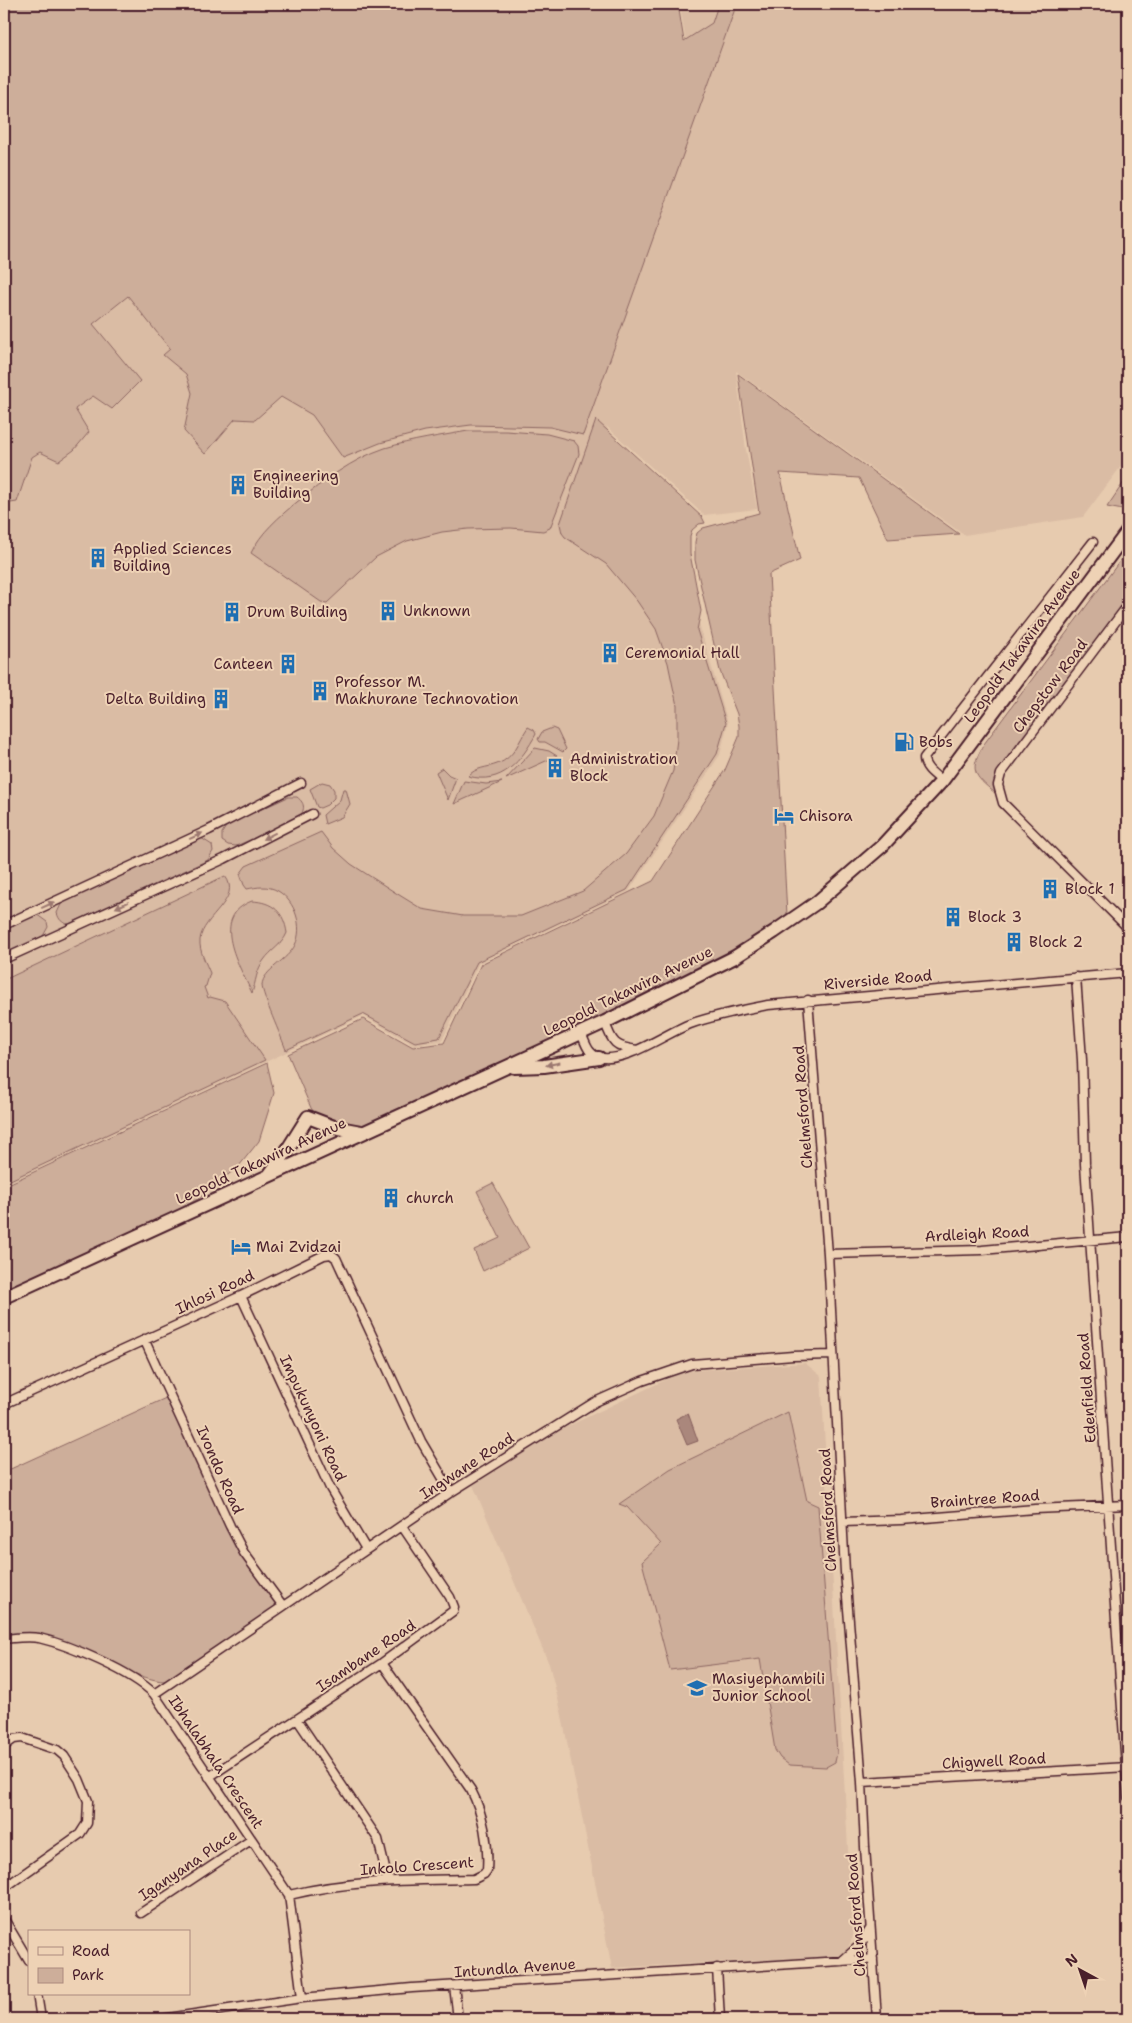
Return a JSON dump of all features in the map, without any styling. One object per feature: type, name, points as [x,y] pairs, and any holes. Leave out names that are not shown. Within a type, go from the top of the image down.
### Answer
[{"type":"highway","name":"Leopold Takawira Avenue","points":[[4,1297],[605,1022],[735,957],[774,932],[816,903],[882,846],[942,781],[1128,531]]},
{"type":"highway","points":[[508,1067],[544,1066],[598,1058]]},
{"type":"highway","points":[[268,1177],[308,1117],[334,1127],[361,1132]]},
{"type":"street","points":[[942,781],[924,764],[924,758],[1093,542]]},
{"type":"street","name":"Chepstow Road","points":[[1128,605],[1001,774],[998,785],[1003,803],[1128,928]]},
{"type":"street","points":[[4,925],[209,830],[301,783]]},
{"type":"street","points":[[4,959],[224,859],[312,814]]},
{"type":"street","name":"Riverside Road","points":[[598,1058],[619,1056],[639,1050],[664,1036],[707,1019],[753,1008],[808,1000],[1128,973]]},
{"type":"street","name":"Edenfield Road","points":[[1076,977],[1082,1060],[1085,1164],[1128,1797]]},
{"type":"street","name":"Chelmsford Road","points":[[808,1000],[828,1254],[845,1572],[878,2019]]},
{"type":"street","points":[[605,1022],[610,1035],[621,1048],[639,1050]]},
{"type":"street","points":[[581,1033],[587,1048],[598,1058]]},
{"type":"street","name":"Ardleigh Road","points":[[828,1254],[982,1250],[1128,1236]]},
{"type":"street","name":"Ihlosi Road","points":[[4,1404],[327,1254],[336,1258],[422,1441],[450,1492]]},
{"type":"street","name":"Impukunyoni Road","points":[[240,1296],[330,1488],[366,1549]]},
{"type":"street","name":"Ivondo Road","points":[[144,1339],[241,1546],[283,1606]]},
{"type":"street","name":"Ingwane Road","points":[[154,1694],[450,1492],[595,1402],[642,1381],[676,1369],[705,1363],[832,1355]]},
{"type":"street","name":"Braintree Road","points":[[843,1522],[901,1520],[1035,1509],[1128,1505]]},
{"type":"street","name":"Isambane Road","points":[[209,1778],[449,1616],[454,1607],[450,1596],[402,1526]]},
{"type":"street","name":"Ibhalabhala Crescent","points":[[4,1639],[37,1638],[68,1647],[136,1679],[154,1694],[289,1894],[302,1998]]},
{"type":"street","name":"Inkolo Crescent","points":[[289,1894],[314,1888],[388,1881],[474,1879],[484,1874],[487,1870],[484,1826],[478,1804],[471,1790],[382,1663]]},
{"type":"street","points":[[297,1719],[378,1839],[388,1881]]},
{"type":"street","points":[[4,1746],[22,1738],[57,1750],[71,1766],[88,1801],[86,1823],[80,1834],[4,1888]]},
{"type":"street","name":"Chigwell Road","points":[[862,1782],[1127,1767]]},
{"type":"street","name":"Iganyana Place","points":[[141,1913],[251,1840]]},
{"type":"street","points":[[4,1920],[28,1958]]},
{"type":"street","points":[[842,1961],[860,1945],[870,1928]]},
{"type":"street","name":"Intundla Avenue","points":[[161,2019],[302,1998],[716,1968],[873,1959]]},
{"type":"street","points":[[716,1968],[720,2019]]},
{"type":"street","points":[[454,1986],[458,2019]]},
{"type":"street","points":[[37,1996],[41,2019]]},
{"type":"shaded area","points":[[4,4],[687,51],[680,4],[1128,4],[1128,457],[1083,517],[964,535],[736,371],[746,450],[757,509],[704,515],[606,426],[687,582],[728,723],[720,755],[629,891],[479,963],[442,1041],[414,1045],[363,1016],[4,1185]]},
{"type":"shaded area","name":"Masiyephambili Junior School","points":[[805,1363],[821,1376],[853,1936],[848,1948],[839,1956],[612,1968],[561,1711],[549,1664],[473,1485],[558,1431],[684,1371]]},
{"type":"shaded area","points":[[688,1413],[698,1441],[687,1445],[676,1419]]},
{"type":"green space","points":[[4,4],[678,4],[684,41],[712,23],[718,5],[731,4],[736,6],[583,435],[550,427],[471,425],[425,431],[380,443],[343,458],[312,415],[281,397],[255,420],[235,419],[205,454],[184,431],[192,393],[186,374],[163,355],[170,349],[128,296],[93,324],[140,381],[112,409],[93,396],[75,409],[89,432],[74,450],[59,461],[40,452],[32,457],[17,502],[4,504]]},
{"type":"green space","points":[[738,374],[959,534],[888,539],[859,478],[780,473],[800,560],[769,574],[787,915],[713,962],[661,989],[367,1124],[352,1128],[318,1118],[311,1108],[288,1054],[363,1019],[413,1047],[444,1043],[481,964],[653,881],[725,770],[739,737],[739,726],[737,714],[720,671],[695,560],[695,542],[697,533],[703,528],[759,513]]},
{"type":"green space","points":[[596,420],[702,517],[705,523],[699,524],[692,530],[690,554],[701,611],[697,630],[726,723],[717,754],[627,890],[477,962],[439,1038],[415,1042],[363,1014],[286,1050],[262,985],[263,980],[271,970],[295,945],[298,938],[298,923],[289,901],[278,891],[266,887],[247,889],[240,874],[246,866],[321,832],[333,848],[351,864],[422,909],[463,916],[521,916],[583,891],[626,854],[654,816],[673,771],[677,739],[677,706],[668,663],[656,629],[637,601],[606,564],[565,537],[560,524]]},
{"type":"green space","points":[[468,431],[547,434],[574,441],[578,446],[579,454],[550,528],[543,531],[511,528],[468,529],[442,532],[407,541],[376,557],[327,603],[321,602],[251,553],[265,532],[284,513],[317,486],[350,464],[385,448],[416,440]]},
{"type":"green space","points":[[1128,476],[1128,511],[1107,507]]},
{"type":"green space","points":[[1128,550],[1128,601],[998,774],[995,793],[982,781],[976,771],[976,760],[979,753]]},
{"type":"green space","points":[[528,727],[534,730],[536,734],[524,753],[510,768],[501,774],[491,777],[468,776],[474,771],[497,764],[508,758]]},
{"type":"green space","points":[[552,728],[557,730],[566,749],[563,752],[545,742],[540,742],[538,739],[542,732]]},
{"type":"green space","points":[[535,748],[549,751],[557,756],[506,779]]},
{"type":"green space","points":[[442,768],[449,775],[456,778],[448,800],[436,772]]},
{"type":"green space","points":[[464,781],[486,784],[502,782],[454,804]]},
{"type":"green space","points":[[322,782],[330,784],[334,790],[334,798],[327,805],[320,808],[317,807],[310,789]]},
{"type":"green space","points":[[343,789],[346,789],[350,804],[342,817],[325,824],[323,815],[340,800]]},
{"type":"green space","points":[[288,797],[297,797],[304,807],[298,819],[236,846],[228,845],[222,841],[222,833],[227,825]]},
{"type":"green space","points":[[201,838],[212,845],[213,851],[208,860],[69,924],[59,918],[57,913],[62,902]]},
{"type":"green space","points":[[225,876],[229,884],[226,900],[207,924],[200,940],[202,953],[210,973],[204,987],[208,998],[225,1001],[265,1060],[4,1183],[4,980]]},
{"type":"green space","points":[[252,901],[272,906],[283,919],[287,933],[261,964],[252,993],[235,956],[230,930],[232,918],[239,908]]},
{"type":"green space","points":[[36,914],[47,922],[48,927],[43,936],[4,954],[4,929]]},
{"type":"green space","points":[[267,1063],[274,1093],[259,1141],[239,1166],[198,1199],[137,1232],[4,1292],[4,1186]]},
{"type":"green space","points":[[493,1183],[529,1248],[483,1271],[474,1250],[500,1238],[477,1191]]},
{"type":"green space","points":[[168,1397],[228,1527],[275,1597],[275,1607],[165,1681],[143,1677],[68,1645],[45,1640],[4,1637],[4,1472]]},
{"type":"green space","points":[[788,1412],[807,1501],[818,1506],[837,1753],[835,1762],[826,1767],[789,1765],[780,1758],[775,1750],[760,1659],[670,1670],[642,1562],[661,1544],[627,1507],[619,1504],[670,1469]]},
{"type":"place","name":"Engineering Building","points":[[238,485]]},
{"type":"place","name":"Applied Sciences Building","points":[[98,558]]},
{"type":"place","name":"Unknown","points":[[388,611]]},
{"type":"place","name":"Drum Building","points":[[232,612]]},
{"type":"place","name":"Ceremonial Hall","points":[[610,653]]},
{"type":"place","name":"Canteen","points":[[288,664]]},
{"type":"place","name":"Professor M. Makhurane Technovation","points":[[320,691]]},
{"type":"place","name":"Delta Building","points":[[221,699]]},
{"type":"place","name":"Bobs","points":[[904,742]]},
{"type":"place","name":"Administration Block","points":[[555,768]]},
{"type":"place","name":"Chisora","points":[[784,816]]},
{"type":"place","name":"Block 1","points":[[1050,889]]},
{"type":"place","name":"Block 3","points":[[953,917]]},
{"type":"place","name":"Block 2","points":[[1014,942]]},
{"type":"place","name":"church","points":[[391,1198]]},
{"type":"place","name":"Mai Zvidzai","points":[[241,1247]]},
{"type":"place","name":"Masiyephambili Junior School","points":[[697,1688]]}]
